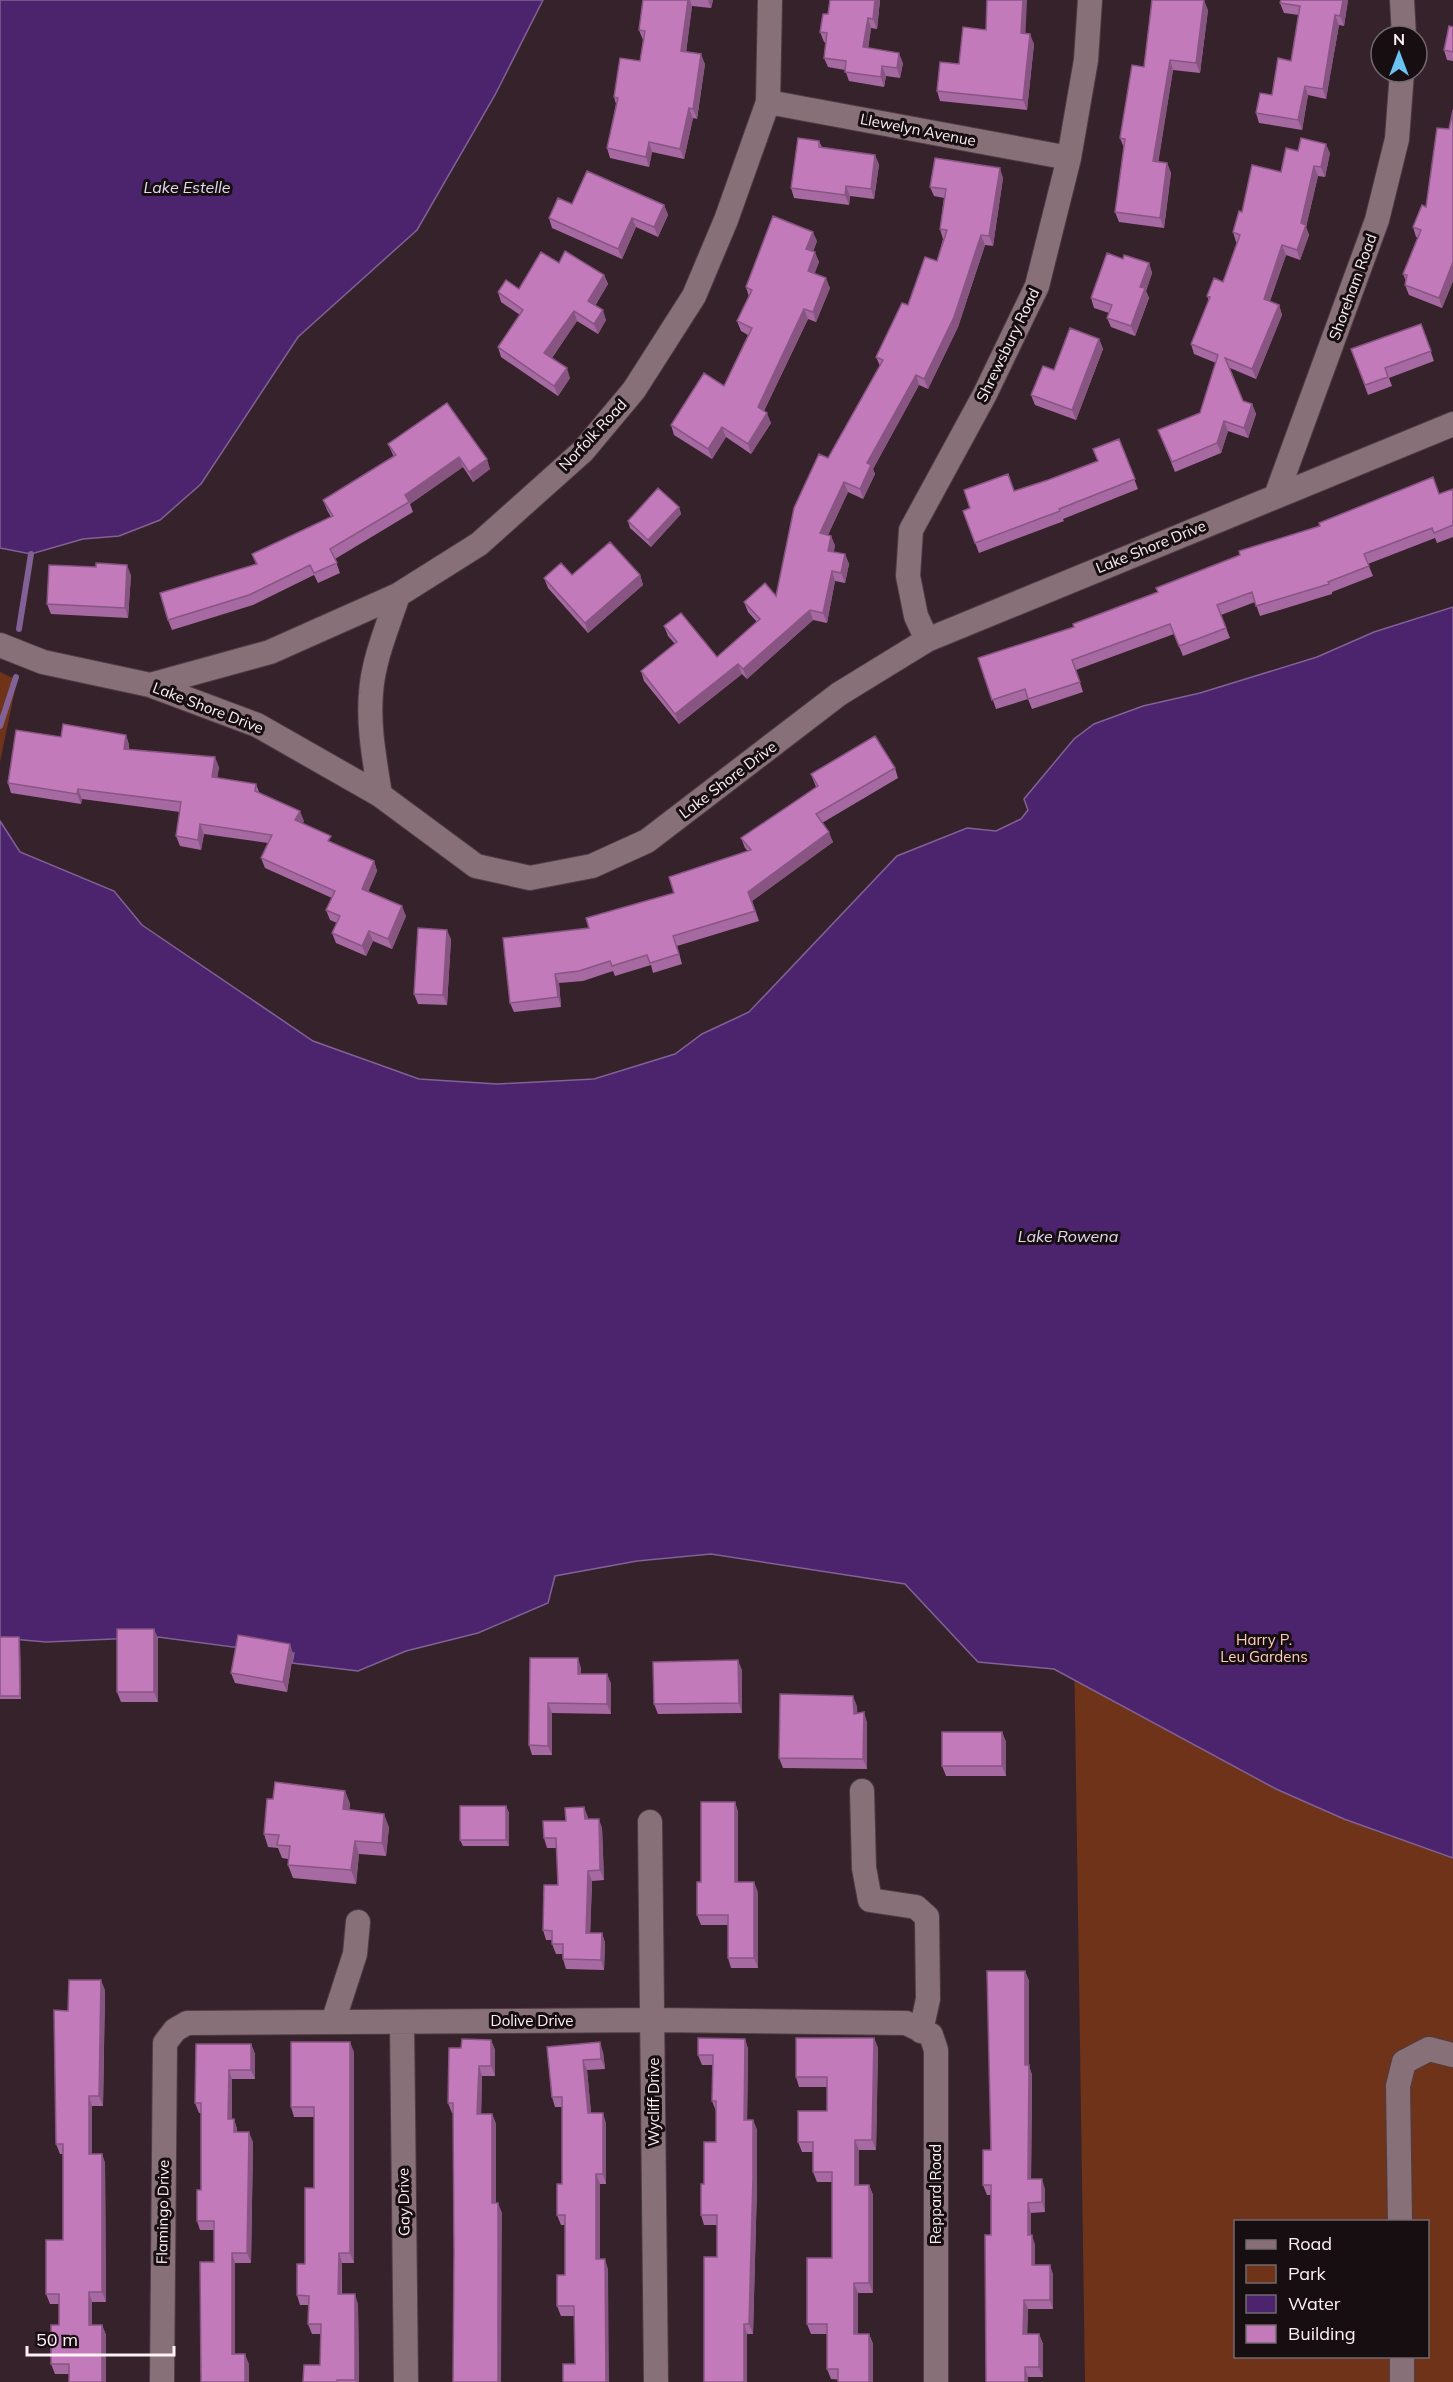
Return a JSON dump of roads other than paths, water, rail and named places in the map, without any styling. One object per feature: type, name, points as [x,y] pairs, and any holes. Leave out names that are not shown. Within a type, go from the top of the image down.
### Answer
[{"type":"street","name":"Norfolk Road","points":[[150,685],[270,652],[398,595],[479,544],[583,451],[634,390],[694,296],[726,220],[768,102],[770,0]]},
{"type":"street","name":"Shrewsbury Road","points":[[927,640],[916,616],[908,576],[911,530],[985,394],[1037,286],[1069,158],[1086,60],[1090,0]]},
{"type":"street","points":[[1402,0],[1403,24]]},
{"type":"street","name":"Shoreham Road","points":[[1276,496],[1377,220],[1397,139],[1401,84]]},
{"type":"street","name":"Llewelyn Avenue","points":[[768,102],[1069,158]]},
{"type":"street","name":"Lake Shore Drive","points":[[0,645],[43,662],[150,685],[257,725],[380,795],[476,866],[531,878],[592,866],[647,841],[839,694],[927,640],[1453,424]]},
{"type":"street","points":[[380,795],[370,734],[371,691],[381,648],[398,595]]},
{"type":"street","points":[[862,1791],[864,1868],[870,1900],[916,1907],[927,1917],[928,1999],[914,2027]]},
{"type":"street","name":"Wycliff Drive","points":[[650,1822],[654,2020],[656,2382]]},
{"type":"street","points":[[333,2022],[355,1954],[358,1922]]},
{"type":"street","name":"Dolive Drive","points":[[165,2043],[175,2030],[187,2023],[654,2020],[914,2027]]},
{"type":"street","name":"Gay Drive","points":[[402,2022],[405,2382]]},
{"type":"street","name":"Reppard Road","points":[[914,2027],[931,2035],[936,2050],[936,2382]]},
{"type":"street","name":"Flamingo Drive","points":[[162,2382],[165,2043]]},
{"type":"street","points":[[1400,2220],[1398,2086],[1404,2062],[1429,2049],[1453,2055]]},
{"type":"street","points":[[1402,2358],[1402,2382]]},
{"type":"water","name":"Lake Estelle","points":[[0,0],[543,0],[495,95],[417,230],[298,337],[201,484],[160,520],[119,536],[83,539],[31,554],[0,548]]},
{"type":"water","name":"Lake Rowena","points":[[1453,607],[1453,1858],[1344,1819],[1276,1789],[1054,1669],[978,1662],[905,1584],[711,1554],[637,1561],[555,1576],[548,1603],[478,1633],[406,1651],[358,1671],[292,1663],[294,1653],[241,1644],[240,1648],[158,1637],[46,1642],[0,1638],[0,821],[20,852],[114,891],[142,925],[313,1041],[419,1079],[497,1084],[594,1079],[675,1054],[702,1034],[749,1012],[897,856],[967,828],[996,831],[1021,819],[1028,810],[1024,799],[1074,739],[1094,724],[1143,706],[1200,693],[1317,657],[1374,632]]},
{"type":"waterway","points":[[19,629],[31,554]]},
{"type":"waterway","points":[[0,726],[16,677]]},
{"type":"park label","name":"Harry P. Leu Gardens","points":[[1264,1648]]}]
